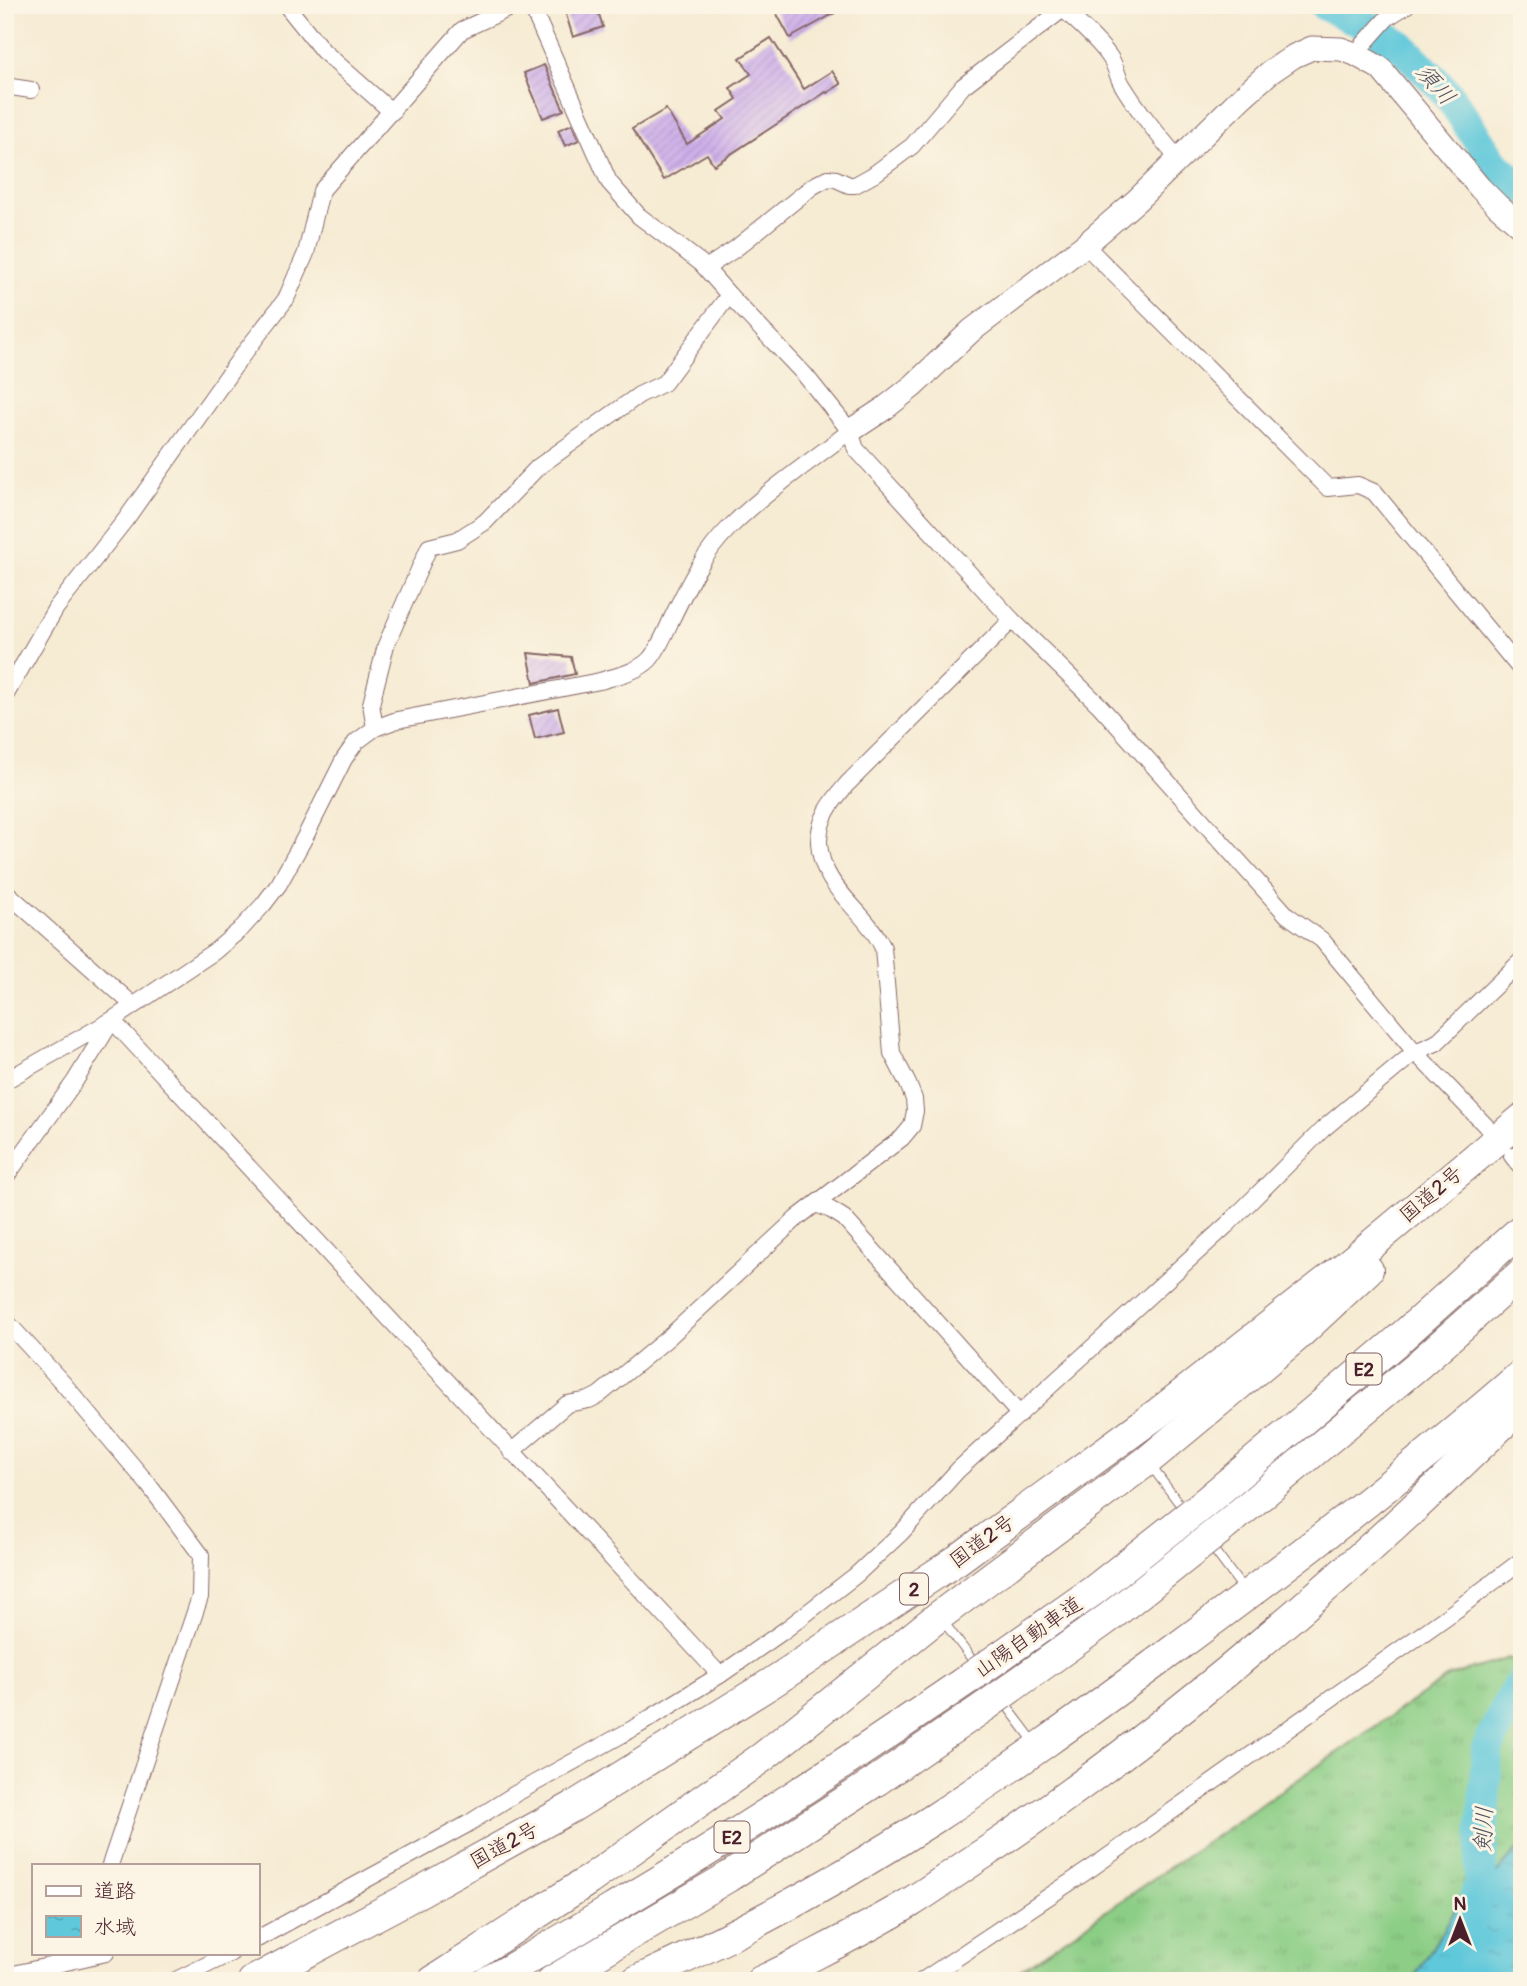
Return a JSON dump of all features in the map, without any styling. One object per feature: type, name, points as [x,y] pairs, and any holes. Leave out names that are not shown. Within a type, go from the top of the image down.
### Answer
[{"type":"highway","name":"国道2号","points":[[253,1981],[574,1805],[773,1682],[957,1560],[1158,1413],[1347,1265],[1522,1119]]},
{"type":"highway","points":[[433,1981],[589,1880],[764,1756],[939,1616],[1147,1461],[1294,1338],[1372,1267],[1518,1154]]},
{"type":"highway","name":"山陽自動車道","points":[[488,1981],[712,1849],[851,1760],[1093,1591],[1202,1505],[1397,1341],[1522,1229]]},
{"type":"highway","name":"山陽自動車道","points":[[552,1981],[728,1877],[876,1781],[1111,1616],[1222,1528],[1418,1365],[1522,1273]]},
{"type":"highway","points":[[636,1981],[773,1914],[936,1818],[1248,1595],[1522,1374]]},
{"type":"highway","points":[[761,1981],[852,1936],[911,1902],[1037,1818],[1132,1747],[1315,1596],[1522,1405]]},
{"type":"street","points":[[286,5],[323,51],[391,112]]},
{"type":"street","points":[[5,696],[56,608],[126,519],[241,357],[286,299],[306,253],[321,191],[462,30],[516,5]]},
{"type":"street","points":[[531,5],[609,182],[639,216],[706,268],[805,375],[850,431],[856,449],[1012,620],[1099,705],[1287,915],[1322,940],[1415,1052],[1486,1126]]},
{"type":"street","points":[[1359,50],[1387,18],[1407,5]]},
{"type":"street","points":[[706,268],[736,249],[813,186],[828,178],[855,185],[873,175],[912,146],[963,86],[1063,9],[1112,59],[1120,82],[1128,94],[1155,132],[1180,160]]},
{"type":"street","points":[[5,1081],[112,1020],[215,951],[241,929],[279,884],[344,759],[356,742],[375,728],[397,720],[600,681],[626,673],[649,660],[694,573],[710,550],[752,507],[913,386],[971,331],[1085,245],[1180,160],[1240,99],[1294,56],[1312,48],[1322,47],[1359,50],[1380,68],[1462,168],[1522,227]]},
{"type":"street","points":[[5,84],[31,90]]},
{"type":"street","points":[[1085,245],[1328,488],[1358,485],[1374,492],[1522,671]]},
{"type":"street","points":[[375,728],[371,704],[386,645],[429,547],[457,540],[485,522],[538,467],[639,395],[664,383],[729,295]]},
{"type":"street","points":[[511,1452],[567,1404],[589,1400],[609,1387],[669,1337],[797,1218],[902,1138],[912,1126],[914,1098],[892,1053],[883,948],[877,935],[838,891],[823,868],[820,854],[821,822],[827,809],[847,784],[1012,620]]},
{"type":"street","points":[[5,891],[133,1005]]},
{"type":"street","points":[[259,1938],[466,1825],[515,1794],[634,1728],[720,1675],[785,1630],[856,1575],[901,1533],[958,1470],[1229,1223],[1323,1129],[1415,1052],[1436,1043],[1522,960]]},
{"type":"street","points":[[5,1178],[75,1081],[112,1020]]},
{"type":"street","points":[[112,1020],[720,1675]]},
{"type":"street","points":[[816,1204],[844,1217],[1020,1415]]},
{"type":"street","points":[[5,1320],[62,1382],[148,1484],[201,1555],[200,1597],[110,1864]]},
{"type":"street","points":[[922,1981],[1093,1867],[1456,1610],[1522,1560]]},
{"type":"street","points":[[174,1981],[229,1954]]},
{"type":"street","points":[[7,1977],[80,1956]]},
{"type":"lane","points":[[1147,1461],[1248,1595]]},
{"type":"lane","points":[[939,1616],[1038,1747]]},
{"type":"green space","points":[[1509,1658],[1522,1668],[1522,1845],[1499,1870],[1463,1898],[1412,1981],[1004,1981],[1449,1676]]},
{"type":"water","points":[[1522,1845],[1522,1981],[1412,1981],[1463,1898],[1499,1870]]},
{"type":"building","points":[[563,5],[596,5],[603,27],[573,37]]},
{"type":"building","points":[[772,5],[849,5],[790,38]]},
{"type":"building","points":[[771,38],[804,89],[832,71],[841,84],[714,165],[707,154],[664,180],[632,129],[666,109],[687,144],[725,119],[719,111],[737,99],[730,88],[751,74],[740,58]]},
{"type":"building","points":[[544,65],[564,110],[543,118],[524,73]]},
{"type":"building","points":[[572,124],[579,140],[565,146],[558,130]]},
{"type":"building","points":[[528,653],[571,657],[575,674],[534,683]]},
{"type":"building","points":[[558,708],[564,732],[535,739],[529,715]]},
{"type":"waterway","name":"須川","points":[[1325,5],[1363,23],[1401,46],[1448,94],[1495,165],[1522,189]]},
{"type":"waterway","name":"剣川","points":[[1455,1981],[1480,1881],[1487,1749],[1507,1706],[1522,1682]]}]
